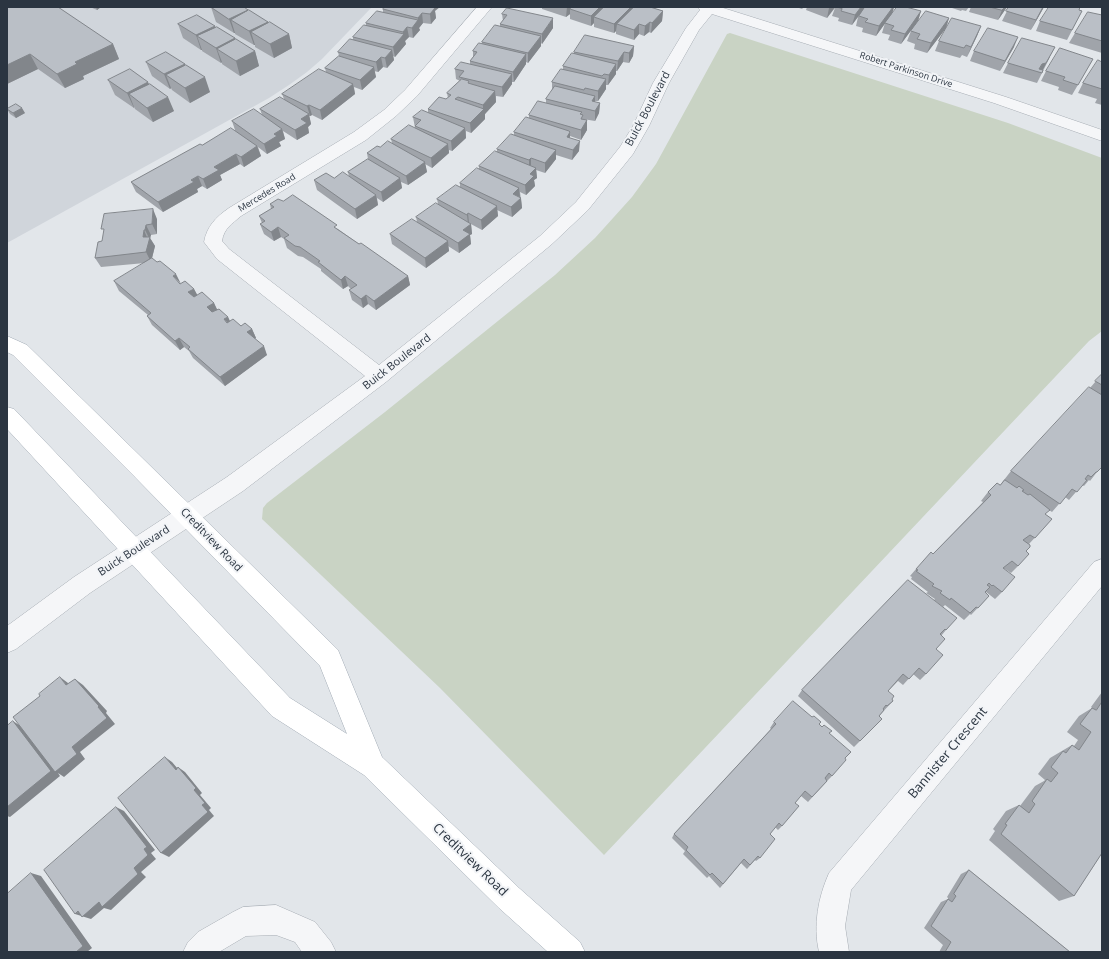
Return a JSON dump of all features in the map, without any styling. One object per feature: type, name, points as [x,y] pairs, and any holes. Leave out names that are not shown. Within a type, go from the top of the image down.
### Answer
[{"type":"main road","name":"Creditview Road","points":[[7,343],[20,350],[329,658],[373,766]]},
{"type":"main road","name":"Creditview Road","points":[[7,415],[281,707],[373,766],[509,898],[570,952]]},
{"type":"street","name":"Mercedes Road","points":[[379,376],[223,254],[213,242],[214,231],[222,222],[235,212],[360,136],[390,113],[411,93],[485,7]]},
{"type":"street","name":"Buick Boulevard","points":[[7,640],[82,584],[235,484],[379,376],[520,263],[582,206],[610,173],[634,139],[661,83],[693,28],[708,7]]},
{"type":"street","name":"Robert Parkinson Drive","points":[[708,7],[1000,100],[1102,136]]},
{"type":"street","name":"Bannister Crescent","points":[[834,952],[831,941],[831,910],[839,884],[1102,569]]},
{"type":"street","points":[[198,952],[208,942],[243,922],[276,920],[305,932],[321,952]]},
{"type":"shaded area","points":[[7,7],[372,7],[322,59],[307,72],[269,98],[7,243]]},
{"type":"green space","points":[[730,33],[1008,123],[1102,158],[1102,331],[1089,341],[604,855],[440,688],[262,519],[263,508],[267,503],[385,412],[555,275],[595,238],[632,197],[656,164],[727,34]]},
{"type":"building","points":[[7,7],[58,7],[113,44],[75,62],[77,64],[57,74],[30,54],[7,65]]},
{"type":"building","points":[[211,7],[244,7],[248,10],[229,19]]},
{"type":"building","points":[[385,7],[435,8],[430,14],[422,13],[418,18],[383,9]]},
{"type":"building","points":[[572,7],[600,7],[591,16],[570,9]]},
{"type":"building","points":[[604,7],[631,7],[614,24],[594,17]]},
{"type":"building","points":[[634,7],[650,7],[663,11],[652,23],[650,22],[645,26],[639,24],[634,30],[617,24]]},
{"type":"building","points":[[837,7],[861,7],[855,15],[841,11],[842,9]]},
{"type":"building","points":[[865,7],[893,7],[879,26],[865,22],[868,19],[859,16]]},
{"type":"building","points":[[897,7],[906,7],[921,11],[905,34],[891,30],[894,26],[885,23]]},
{"type":"building","points":[[990,7],[1005,7],[1002,10]]},
{"type":"building","points":[[1009,7],[1043,7],[1036,20],[1006,11]]},
{"type":"building","points":[[1049,7],[1080,7],[1079,10],[1082,11],[1072,30],[1040,21]]},
{"type":"building","points":[[507,8],[553,18],[542,34],[500,24],[507,15],[502,14]]},
{"type":"building","points":[[249,10],[268,22],[249,31],[231,20]]},
{"type":"building","points":[[377,11],[418,20],[412,28],[407,27],[403,32],[366,23]]},
{"type":"building","points":[[926,11],[949,18],[931,43],[917,39],[920,34],[911,31]]},
{"type":"building","points":[[1088,12],[1102,15],[1102,41],[1075,33]]},
{"type":"building","points":[[197,15],[215,26],[196,35],[178,24]]},
{"type":"building","points":[[952,18],[981,26],[971,47],[966,45],[964,48],[939,41]]},
{"type":"building","points":[[270,22],[289,34],[270,44],[251,32]]},
{"type":"building","points":[[364,25],[404,34],[393,47],[353,37]]},
{"type":"building","points":[[495,25],[541,36],[528,53],[482,42]]},
{"type":"building","points":[[217,27],[235,38],[216,48],[197,36]]},
{"type":"building","points":[[988,28],[1018,37],[1005,61],[974,51]]},
{"type":"building","points":[[585,35],[634,46],[629,53],[624,52],[618,61],[574,52]]},
{"type":"building","points":[[1022,38],[1055,47],[1046,63],[1042,64],[1039,69],[1043,70],[1042,73],[1008,63]]},
{"type":"building","points":[[236,39],[255,51],[236,61],[217,49]]},
{"type":"building","points":[[350,39],[392,50],[385,58],[381,57],[376,62],[338,52]]},
{"type":"building","points":[[479,43],[526,54],[513,72],[470,61],[477,52],[473,51]]},
{"type":"building","points":[[1060,48],[1093,59],[1078,85],[1063,80],[1065,77],[1046,71]]},
{"type":"building","points":[[166,52],[185,64],[164,74],[146,62]]},
{"type":"building","points":[[572,53],[616,64],[609,75],[604,74],[602,76],[563,66]]},
{"type":"building","points":[[339,56],[374,67],[360,80],[325,68]]},
{"type":"building","points":[[1098,60],[1102,62],[1102,89],[1083,83]]},
{"type":"building","points":[[461,62],[512,74],[502,87],[459,77],[464,71],[455,69]]},
{"type":"building","points":[[186,65],[205,77],[185,88],[166,75]]},
{"type":"building","points":[[130,69],[148,82],[127,93],[108,80]]},
{"type":"building","points":[[319,69],[353,84],[320,110],[309,105],[307,106],[282,94]]},
{"type":"building","points":[[561,69],[606,79],[598,91],[585,88],[584,90],[552,82]]},
{"type":"building","points":[[462,79],[469,81],[468,83],[495,91],[483,105],[458,97],[455,99],[484,109],[470,123],[428,109],[439,97],[446,99],[451,95],[447,93]]},
{"type":"building","points":[[150,84],[168,97],[147,108],[129,94]]},
{"type":"building","points":[[555,86],[595,96],[592,101],[600,103],[595,111],[546,99]]},
{"type":"building","points":[[280,97],[309,114],[301,119],[307,123],[295,130],[260,109]]},
{"type":"building","points":[[538,101],[582,112],[580,114],[583,115],[581,119],[587,120],[581,130],[529,115]]},
{"type":"building","points":[[16,104],[22,108],[13,113],[7,109]]},
{"type":"building","points":[[254,109],[282,129],[274,134],[277,136],[264,144],[232,121]]},
{"type":"building","points":[[422,110],[465,128],[451,141],[415,126],[421,120],[413,117]]},
{"type":"building","points":[[526,117],[569,131],[570,132],[567,137],[580,141],[573,150],[514,132]]},
{"type":"building","points":[[409,125],[448,144],[431,158],[391,139]]},
{"type":"building","points":[[231,128],[257,146],[241,157],[236,154],[214,167],[219,170],[203,179],[198,176],[191,180],[194,182],[158,202],[131,182],[200,144],[202,145]]},
{"type":"building","points":[[511,134],[556,150],[545,163],[531,158],[529,160],[497,149]]},
{"type":"building","points":[[388,141],[425,162],[406,176],[367,153],[377,146],[380,147]]},
{"type":"building","points":[[495,151],[536,168],[530,174],[534,176],[525,185],[479,166]]},
{"type":"building","points":[[368,159],[400,178],[381,192],[348,172]]},
{"type":"building","points":[[477,168],[519,188],[513,194],[521,198],[511,207],[460,183]]},
{"type":"building","points":[[343,172],[376,195],[355,209],[314,180],[326,173],[334,178]]},
{"type":"building","points":[[456,185],[497,206],[481,220],[468,213],[467,215],[437,199]]},
{"type":"building","points":[[293,195],[337,225],[334,227],[359,244],[361,243],[408,276],[374,301],[366,295],[361,299],[349,290],[357,285],[345,276],[341,280],[318,262],[320,261],[284,238],[289,235],[278,227],[271,232],[260,224],[265,221],[259,216],[274,207],[270,204],[278,199],[283,201]]},
{"type":"building","points":[[436,203],[471,224],[463,230],[470,234],[458,243],[416,217]]},
{"type":"building","points":[[153,209],[152,224],[146,225],[144,230],[143,237],[150,237],[146,252],[95,258],[98,242],[102,241],[104,229],[101,229],[104,214]]},
{"type":"building","points":[[412,219],[448,241],[425,258],[390,234]]},
{"type":"building","points":[[152,258],[157,262],[160,261],[176,274],[173,276],[180,284],[185,281],[194,289],[188,292],[194,297],[202,292],[214,303],[207,307],[212,312],[219,309],[228,317],[224,319],[227,323],[233,319],[241,326],[245,323],[252,329],[247,332],[264,346],[220,377],[188,349],[190,347],[179,338],[175,341],[147,316],[151,313],[114,281]]},
{"type":"building","points":[[1102,374],[1102,385],[1095,381]]},
{"type":"building","points":[[1089,387],[1102,395],[1102,467],[1091,477],[1088,475],[1085,479],[1087,480],[1077,492],[1072,489],[1060,504],[1011,471]]},
{"type":"building","points":[[1005,480],[1017,488],[1019,486],[1024,490],[1022,491],[1028,495],[1030,494],[1050,510],[1045,514],[1052,519],[1035,538],[1030,535],[1023,540],[1030,545],[1026,551],[1029,554],[1018,566],[1012,561],[1003,568],[1015,577],[1002,592],[989,583],[987,585],[990,587],[985,592],[989,596],[978,608],[976,607],[970,613],[951,598],[950,600],[940,593],[942,591],[932,586],[934,584],[916,571],[918,570],[916,569],[931,552],[933,554],[991,495],[988,492],[997,483],[1000,485]]},
{"type":"building","points":[[908,580],[957,618],[940,634],[945,639],[936,649],[943,655],[926,674],[919,668],[909,679],[903,674],[888,691],[894,696],[892,699],[893,701],[887,706],[886,705],[883,709],[884,710],[879,716],[882,719],[860,741],[802,690]]},
{"type":"building","points":[[60,677],[66,685],[75,679],[99,706],[98,707],[107,718],[72,747],[77,754],[55,772],[13,717],[40,696],[39,694]]},
{"type":"building","points":[[793,701],[812,717],[814,716],[821,722],[819,724],[822,727],[824,725],[832,731],[829,733],[851,752],[832,776],[829,773],[825,778],[827,781],[812,797],[805,791],[795,803],[799,806],[782,826],[779,823],[770,834],[775,839],[760,858],[758,856],[750,865],[744,859],[723,884],[712,873],[710,875],[686,850],[688,847],[674,834],[776,724],[774,722]]},
{"type":"building","points":[[1102,702],[1102,853],[1074,896],[1001,834],[1007,825],[1005,824],[1019,805],[1029,813],[1035,804],[1032,801],[1047,779],[1051,782],[1058,773],[1051,767],[1063,751],[1066,753],[1072,745],[1079,750],[1091,732],[1080,724],[1092,708],[1096,710]]},
{"type":"building","points":[[13,721],[51,771],[7,807],[7,726]]},
{"type":"building","points":[[165,757],[176,770],[178,767],[196,788],[194,790],[205,803],[202,805],[208,812],[161,853],[118,798]]},
{"type":"building","points":[[116,807],[147,847],[144,849],[148,855],[134,868],[138,874],[102,907],[99,902],[82,917],[78,911],[75,914],[44,870]]},
{"type":"building","points":[[969,870],[1070,952],[945,952],[951,942],[931,926],[948,899],[952,902],[956,896],[954,894]]},
{"type":"building","points":[[31,873],[83,946],[76,952],[7,952],[7,894]]}]
